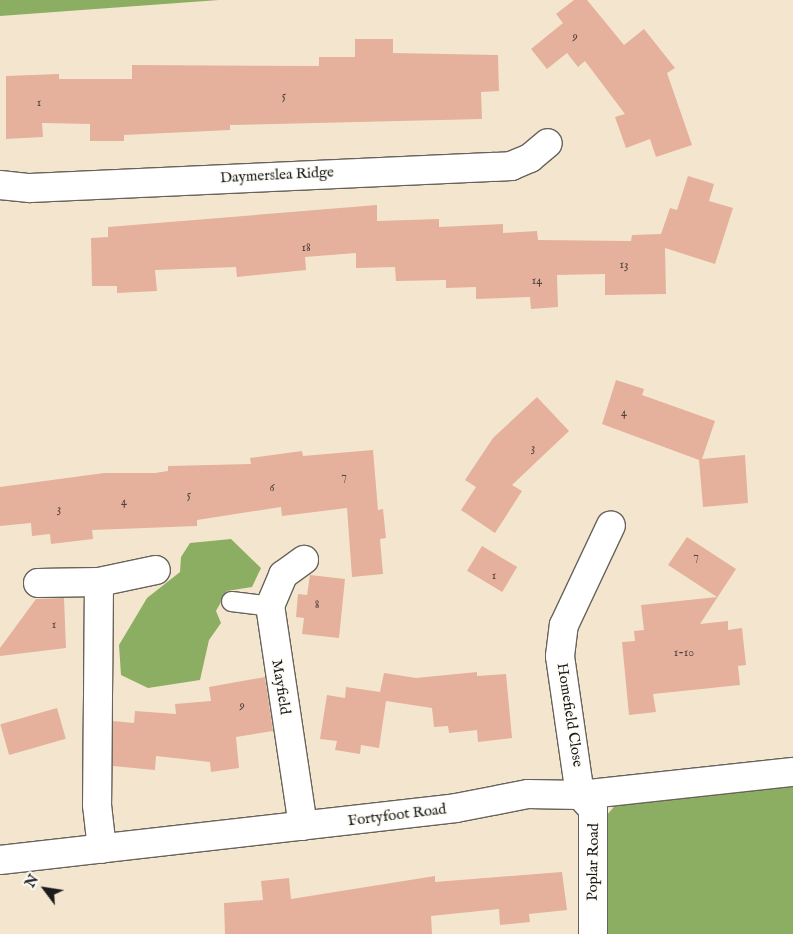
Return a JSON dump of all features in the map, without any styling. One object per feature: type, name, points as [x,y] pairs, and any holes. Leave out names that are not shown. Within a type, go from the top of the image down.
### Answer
[{"type":"street","name":"Daymerslea Ridge","points":[[0,185],[30,188],[511,166],[530,158],[548,143]]},
{"type":"street","name":"Homefield Close","points":[[580,795],[560,656],[564,626],[612,525]]},
{"type":"street","points":[[270,606],[283,575],[304,560]]},
{"type":"street","points":[[38,582],[99,582],[156,570]]},
{"type":"street","points":[[99,582],[97,805],[102,849]]},
{"type":"street","name":"Mayfield","points":[[270,606],[302,826]]},
{"type":"street","name":"Fortyfoot Road","points":[[0,860],[456,808],[528,794],[580,795],[793,772]]},
{"type":"street","name":"Poplar Road","points":[[580,795],[593,809],[593,934]]},
{"type":"lane","points":[[231,601],[270,606]]},
{"type":"green space","points":[[0,0],[219,0],[0,16]]},
{"type":"green space","points":[[231,539],[261,568],[252,587],[227,591],[216,611],[221,623],[209,640],[200,680],[148,688],[121,675],[119,645],[147,598],[180,572],[181,557],[190,543]]},
{"type":"green space","points":[[793,785],[793,934],[607,934],[605,817],[621,799]]},
{"type":"building","points":[[574,0],[587,0],[624,45],[644,29],[675,68],[667,73],[692,145],[656,157],[650,139],[626,148],[615,117],[625,114],[585,61],[578,67],[567,53],[547,69],[531,49],[563,23],[556,14]]},
{"type":"building","points":[[355,39],[393,39],[393,53],[498,55],[499,91],[481,92],[482,119],[230,125],[230,130],[124,135],[124,141],[90,141],[90,124],[42,123],[43,137],[6,139],[6,76],[59,74],[59,79],[132,79],[132,65],[319,66],[319,57],[355,57]]},
{"type":"building","points":[[688,176],[714,184],[709,201],[733,208],[715,264],[665,248],[666,294],[605,295],[605,274],[557,275],[558,307],[531,309],[530,297],[476,299],[476,287],[446,288],[446,280],[396,281],[395,267],[356,268],[356,253],[305,257],[306,270],[237,277],[236,267],[155,270],[157,291],[117,293],[117,286],[92,286],[91,238],[108,237],[108,227],[377,205],[377,221],[439,219],[439,227],[503,224],[503,233],[537,231],[538,240],[631,241],[632,235],[661,234],[670,208],[677,210]]},
{"type":"building","points":[[616,380],[644,389],[642,395],[715,421],[702,459],[745,455],[748,503],[703,507],[699,460],[602,424]]},
{"type":"building","points":[[537,397],[569,431],[512,485],[522,491],[495,533],[461,510],[476,487],[465,480],[493,438]]},
{"type":"building","points":[[373,450],[378,510],[383,509],[386,538],[380,539],[383,574],[352,577],[347,508],[282,516],[281,507],[197,520],[197,526],[92,530],[93,539],[51,544],[50,534],[32,536],[31,523],[0,526],[0,487],[104,473],[155,473],[168,471],[168,466],[251,464],[250,458],[302,451],[303,456]]},
{"type":"building","points":[[687,537],[736,569],[700,624],[728,621],[728,630],[742,628],[746,665],[738,666],[740,685],[653,694],[656,712],[629,715],[622,642],[635,641],[634,631],[644,630],[641,605],[717,597],[668,565]]},
{"type":"building","points":[[482,546],[517,567],[502,592],[467,571]]},
{"type":"building","points":[[310,575],[345,579],[339,638],[302,634],[304,618],[296,617],[298,594],[307,595]]},
{"type":"building","points":[[64,598],[66,648],[0,656],[0,648],[36,599]]},
{"type":"building","points":[[477,672],[477,676],[506,674],[512,738],[478,742],[477,730],[449,733],[448,726],[434,727],[432,708],[386,701],[379,748],[361,745],[360,754],[335,750],[337,741],[320,739],[327,695],[345,698],[346,687],[380,692],[384,673],[416,678]]},
{"type":"building","points":[[265,677],[273,731],[236,737],[239,768],[211,772],[210,762],[156,756],[155,770],[113,766],[113,721],[134,723],[135,711],[176,714],[175,704],[211,701],[209,687]]},
{"type":"building","points":[[57,708],[66,739],[9,755],[0,724]]},
{"type":"building","points":[[562,872],[567,910],[529,914],[530,922],[500,925],[499,909],[431,916],[432,934],[225,934],[224,903],[263,900],[261,881],[289,878],[291,899],[435,876],[435,882]]}]
